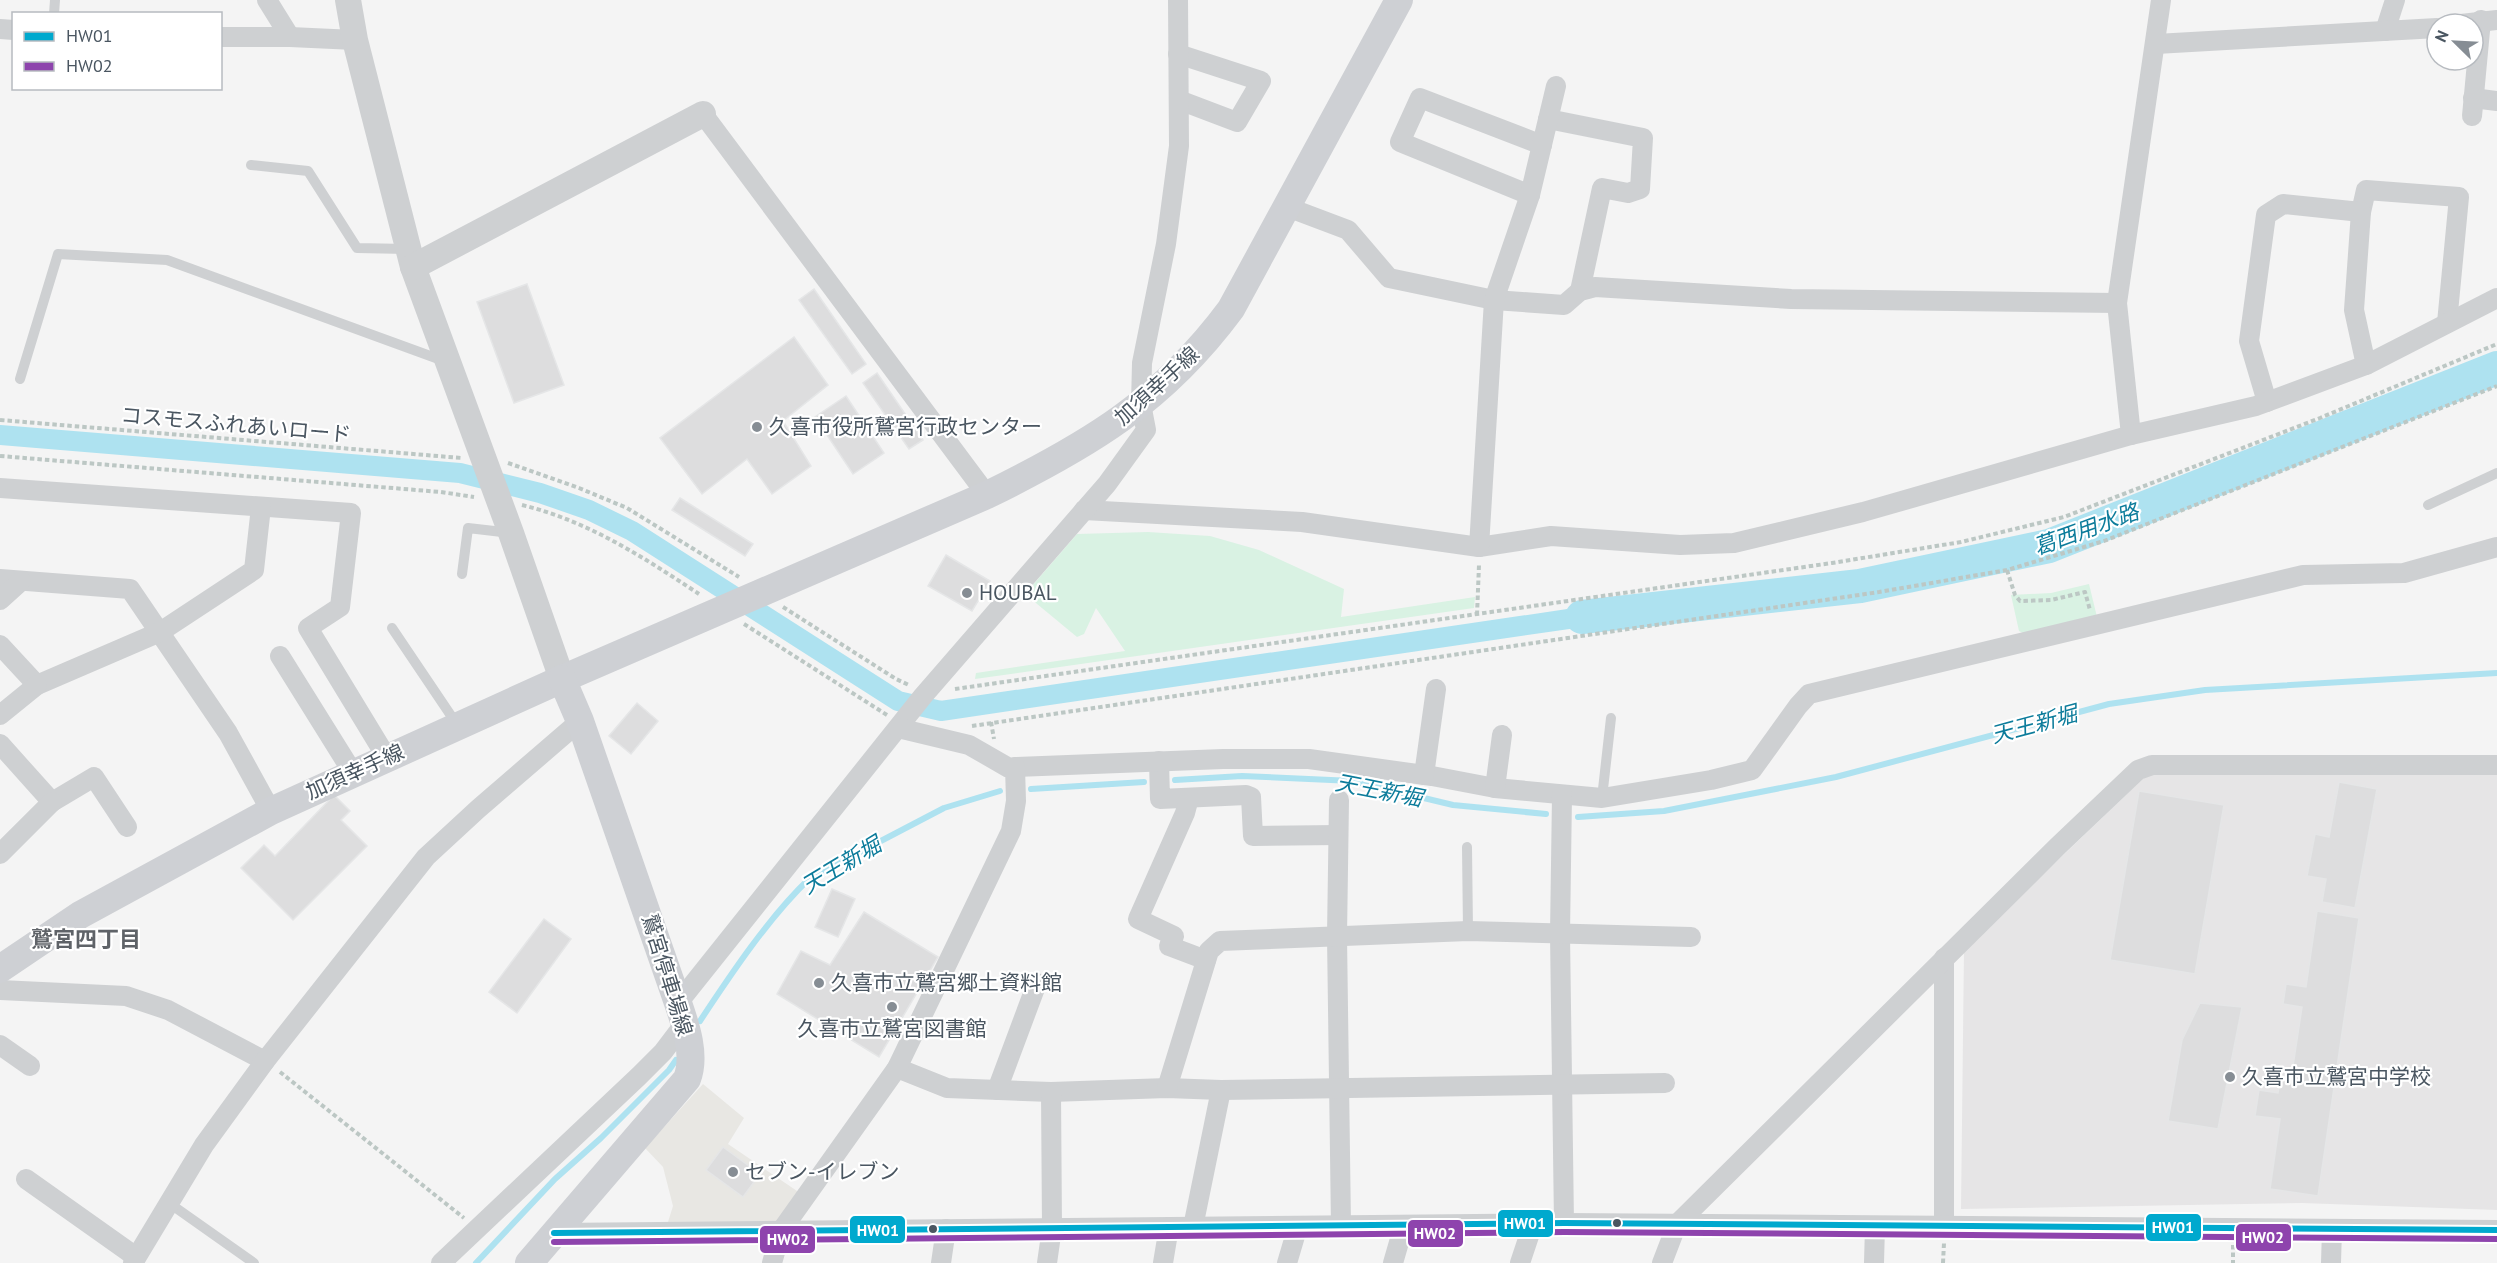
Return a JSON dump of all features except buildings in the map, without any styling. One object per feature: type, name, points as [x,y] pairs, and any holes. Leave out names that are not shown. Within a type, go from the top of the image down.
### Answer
[{"type":"main road","name":"加須幸手線","points":[[0,969],[80,915],[271,811],[562,679],[987,495],[1050,464],[1102,434],[1141,404],[1207,341],[1231,309],[1399,0]]},
{"type":"main road","name":"鷲宮停車場線","points":[[529,1263],[687,1080],[692,1067],[682,1013],[580,721],[562,679]]},
{"type":"street","points":[[267,0],[290,36]]},
{"type":"street","points":[[348,0],[355,40],[410,258],[562,679]]},
{"type":"street","points":[[441,1263],[663,1052],[682,1013],[920,691],[1107,484],[1146,430],[1141,404],[1142,363],[1166,244],[1179,147],[1178,0]]},
{"type":"street","points":[[2131,435],[2117,303],[2161,0]]},
{"type":"street","points":[[2385,31],[2395,0]]},
{"type":"street","points":[[2489,20],[2472,107],[2497,101]]},
{"type":"street","points":[[2156,44],[2425,29]]},
{"type":"street","points":[[222,37],[290,36],[355,40]]},
{"type":"street","points":[[1178,54],[1261,81],[1237,122],[1179,100]]},
{"type":"street","points":[[1479,547],[1494,300],[1530,195],[1556,86]]},
{"type":"street","points":[[1530,195],[1400,142],[1420,98],[1542,145]]},
{"type":"street","points":[[410,258],[703,114],[987,495]]},
{"type":"street","points":[[1548,119],[1643,138],[1640,189],[1628,192],[1602,188],[1580,291]]},
{"type":"street","points":[[2366,365],[2354,310],[2361,212],[2366,190],[2458,197],[2447,323]]},
{"type":"street","points":[[2266,402],[2249,341],[2266,215],[2283,204],[2361,212]]},
{"type":"street","points":[[1287,207],[1348,230],[1389,278],[1494,300],[1564,305],[1580,291],[1595,287],[1791,299],[2117,303]]},
{"type":"street","points":[[1084,510],[1302,522],[1479,547],[1551,536],[1680,546],[1734,543],[1863,512],[2131,435],[2266,402],[2366,365],[2497,298]]},
{"type":"street","points":[[0,489],[351,513],[340,607],[308,628],[387,758]]},
{"type":"street","points":[[0,715],[37,685],[160,632],[254,570],[261,507]]},
{"type":"street","points":[[899,721],[969,745],[1009,768],[1159,761],[1309,759],[1424,775],[1495,789],[1602,798],[1711,780],[1752,770],[1809,694],[2303,575],[2404,573],[2497,547]]},
{"type":"street","points":[[0,579],[130,589],[228,733],[271,811]]},
{"type":"street","points":[[0,600],[21,581]]},
{"type":"street","points":[[0,645],[37,685]]},
{"type":"street","points":[[280,656],[353,773]]},
{"type":"street","points":[[1424,775],[1436,689]]},
{"type":"street","points":[[26,1179],[135,1260],[204,1145],[265,1061],[426,857],[580,721]]},
{"type":"street","points":[[1495,789],[1502,735]]},
{"type":"street","points":[[0,744],[52,802]]},
{"type":"street","points":[[1159,761],[1160,798],[1245,795],[1251,797],[1253,836],[1338,835]]},
{"type":"street","points":[[1662,1263],[1677,1224],[1944,958],[2138,770],[2152,765],[2497,765]]},
{"type":"street","points":[[772,1263],[781,1230],[897,1068],[1011,831],[1016,801],[1015,767]]},
{"type":"street","points":[[0,854],[52,802],[94,777],[127,827]]},
{"type":"street","points":[[1562,795],[1560,934],[1564,1223]]},
{"type":"street","points":[[1189,798],[1185,813],[1138,919],[1174,936],[1169,946],[1206,960]]},
{"type":"street","points":[[1339,800],[1337,936],[1341,1226]]},
{"type":"street","points":[[1167,1088],[1209,951],[1220,941],[1468,932],[1691,937]]},
{"type":"street","points":[[1944,958],[1944,1227]]},
{"type":"street","points":[[997,1090],[1037,983]]},
{"type":"street","points":[[0,990],[126,996],[168,1010],[265,1061]]},
{"type":"street","points":[[0,1045],[30,1066]]},
{"type":"street","points":[[897,1068],[947,1088],[1051,1092],[1167,1088],[1221,1090],[1665,1083]]},
{"type":"street","points":[[1193,1227],[1221,1090]]},
{"type":"street","points":[[1047,1263],[1052,1228],[1051,1092]]},
{"type":"street","points":[[554,1233],[1564,1223],[2497,1230]]},
{"type":"street","points":[[1520,1263],[1533,1224]]},
{"type":"street","points":[[1393,1263],[1404,1225]]},
{"type":"street","points":[[1287,1263],[1298,1226]]},
{"type":"street","points":[[1874,1263],[1875,1226]]},
{"type":"street","points":[[1163,1263],[1169,1227]]},
{"type":"street","points":[[941,1263],[946,1229]]},
{"type":"street","points":[[2331,1263],[2332,1229]]},
{"type":"lane","points":[[251,165],[308,171],[357,248],[410,258]]},
{"type":"lane","points":[[20,379],[58,254],[167,260],[447,362]]},
{"type":"lane","points":[[2428,506],[2497,473]]},
{"type":"lane","points":[[462,574],[468,528],[511,533]]},
{"type":"lane","points":[[392,628],[458,726]]},
{"type":"lane","points":[[1602,798],[1611,718]]},
{"type":"lane","points":[[1467,847],[1468,932]]},
{"type":"lane","points":[[169,1203],[254,1263]]},
{"type":"path","points":[[971,726],[1868,593],[2007,570],[2104,541],[2497,386]]},
{"type":"path","name":"コスモスふれあいロード","points":[[0,420],[485,462],[568,483],[627,508],[740,601],[920,691]]},
{"type":"path","points":[[0,456],[441,492],[498,499],[551,514],[594,531],[639,555],[740,601],[899,721]]},
{"type":"path","points":[[1477,615],[1479,547]]},
{"type":"path","points":[[2007,570],[2015,595],[2020,600],[2052,600],[2085,592],[2094,626]]},
{"type":"path","points":[[265,1061],[477,1228]]},
{"type":"shaded area","name":"久喜市立鷲宮中学校","points":[[2148,774],[2497,775],[2497,1210],[2302,1203],[1961,1209],[1964,950]]},
{"type":"shaded area","points":[[703,1084],[744,1118],[728,1144],[800,1193],[779,1223],[668,1222],[673,1206],[663,1167],[645,1148]]},
{"type":"green space","points":[[1148,532],[1210,536],[1259,550],[1344,589],[1341,617],[1475,597],[1474,608],[975,679],[976,673],[1125,651],[1096,608],[1084,634],[1077,637],[1025,594],[1077,534]]},
{"type":"green space","points":[[2089,584],[2097,617],[2025,634],[2019,631],[2011,595],[2051,593]]},
{"type":"waterway","name":"葛西用水路","points":[[1582,617],[1860,586],[2049,546],[2497,368]]},
{"type":"waterway","points":[[0,435],[460,473],[540,493],[589,510],[632,531],[898,701],[941,711],[1582,617]]},
{"type":"waterway","name":"天王新堀","points":[[1578,817],[1664,811],[1836,777],[2109,704],[2205,690],[2497,673]]},
{"type":"waterway","name":"天王新堀","points":[[1175,780],[1242,776],[1353,781],[1453,805],[1546,814]]},
{"type":"waterway","name":"天王新堀","points":[[1031,789],[1144,782]]},
{"type":"waterway","name":"天王新堀","points":[[700,1021],[765,928],[810,878],[944,808],[1000,791]]},
{"type":"waterway","name":"天王新堀","points":[[476,1263],[555,1179],[601,1138],[669,1070],[676,1060]]},
{"type":"transit line","name":"HW01","points":[[554,1233],[1564,1223],[2497,1230]]},
{"type":"transit line","name":"HW02","points":[[554,1242],[1564,1232],[2497,1239]]},
{"type":"place","name":"久喜市役所鷲宮行政センター","points":[[757,427]]},
{"type":"place","name":"HOUBAL","points":[[967,593]]},
{"type":"place","name":"久喜市立鷲宮郷土資料館","points":[[819,983]]},
{"type":"place","name":"久喜市立鷲宮図書館","points":[[892,1007]]},
{"type":"place","name":"久喜市立鷲宮中学校","points":[[2230,1077]]},
{"type":"place","name":"セブン-イレブン","points":[[733,1172]]},
{"type":"district","name":"鷲宮四丁目","points":[[86,939]]}]
